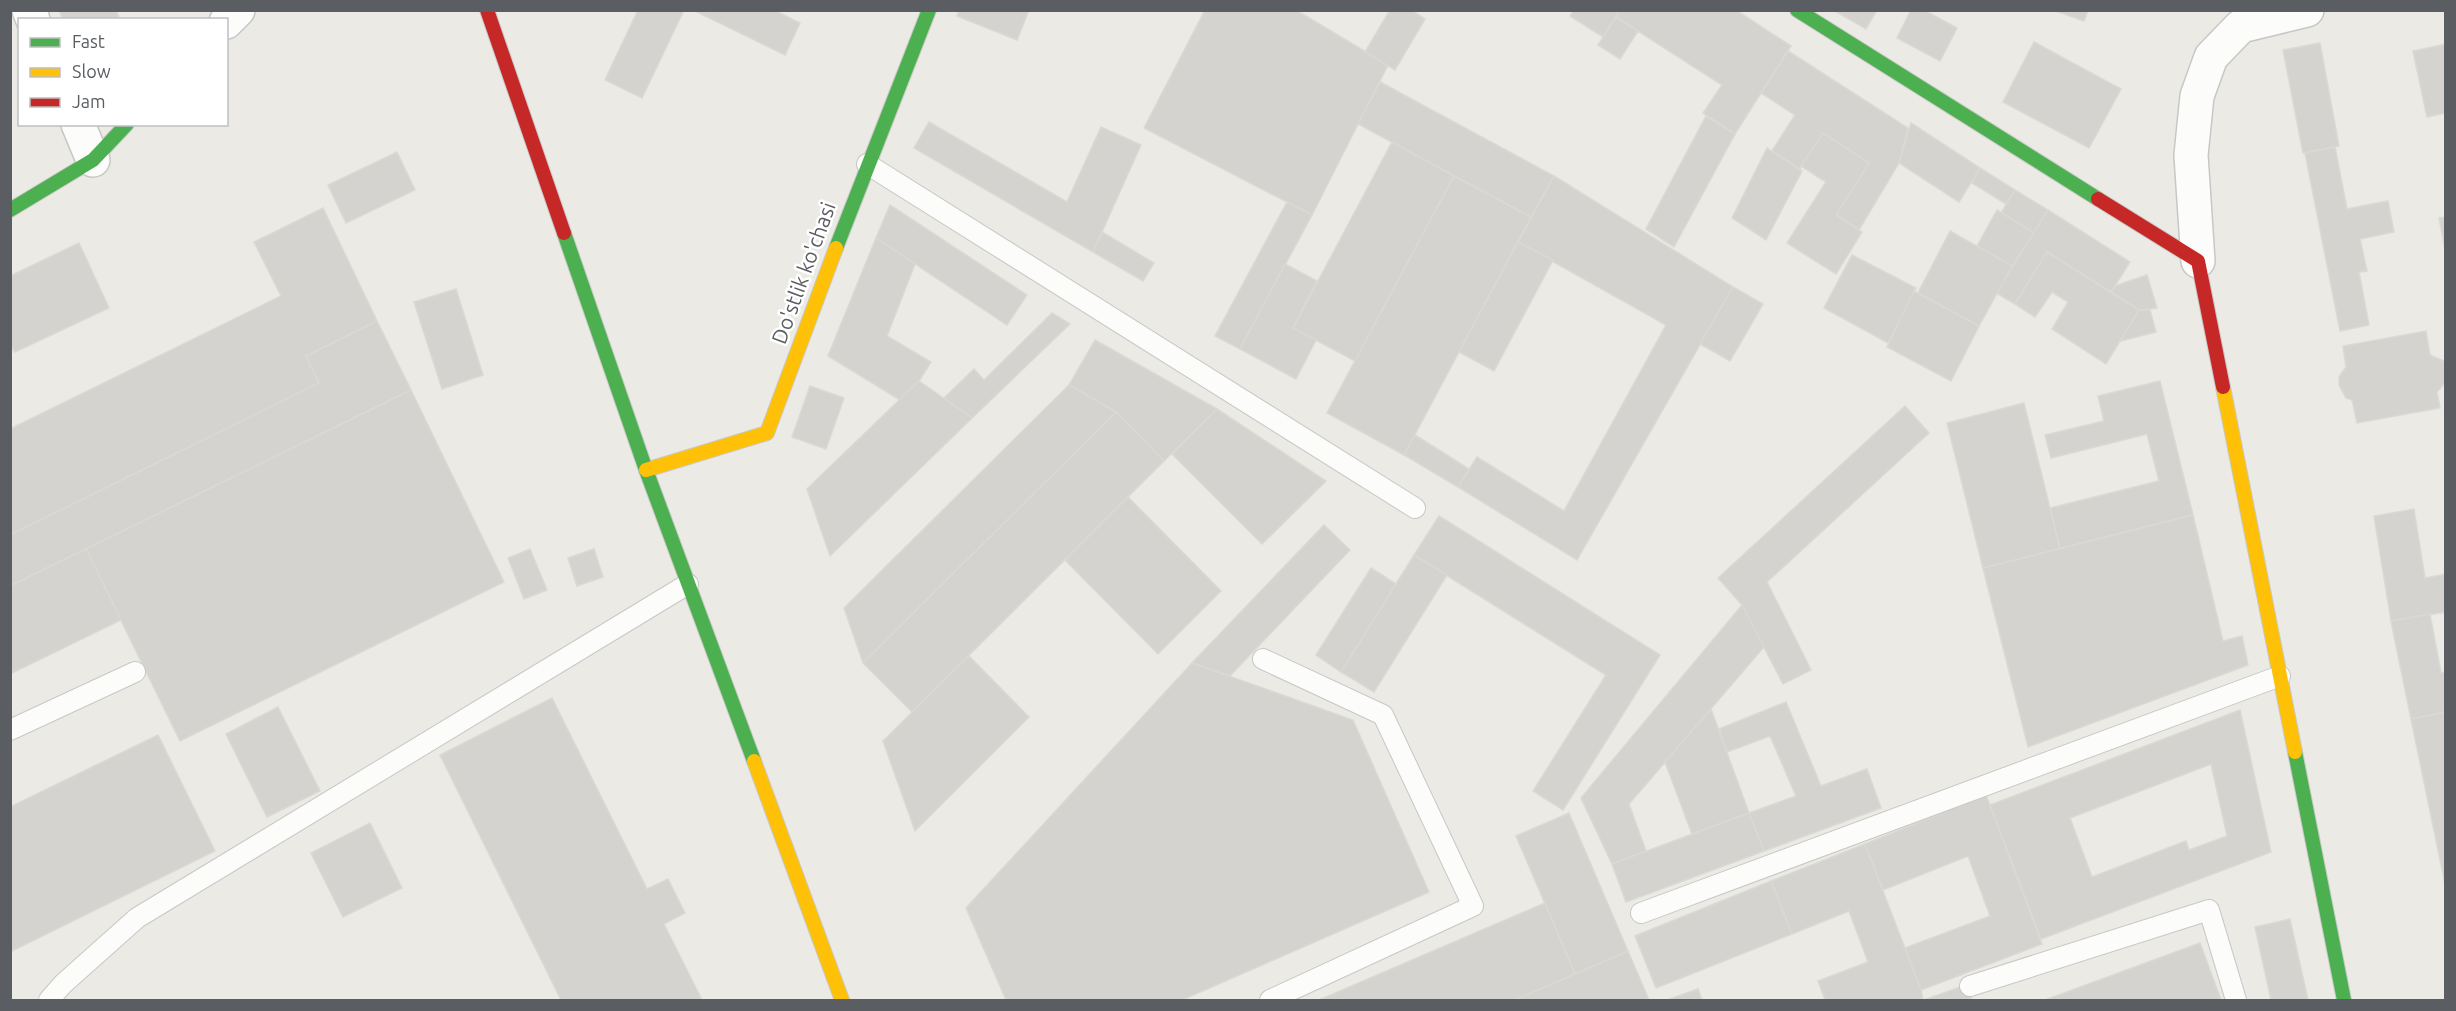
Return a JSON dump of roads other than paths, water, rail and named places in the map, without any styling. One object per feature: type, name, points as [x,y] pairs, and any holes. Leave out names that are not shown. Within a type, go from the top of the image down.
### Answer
[{"type":"street","points":[[487,10],[646,470],[842,1000]]},
{"type":"street","name":"Do'stlik ko'chasi","points":[[646,470],[767,433],[867,164],[929,10]]},
{"type":"street","points":[[1797,10],[2198,261]]},
{"type":"street","points":[[2307,10],[2241,26],[2211,57],[2197,96],[2191,155],[2198,261],[2344,1000]]},
{"type":"street","points":[[79,126],[93,160]]},
{"type":"street","points":[[10,210],[93,160],[126,126]]},
{"type":"lane","points":[[867,164],[1415,508]]},
{"type":"lane","points":[[50,1000],[63,984],[137,918],[688,584]]},
{"type":"lane","points":[[1263,659],[1383,715],[1473,906],[1270,1000]]},
{"type":"lane","points":[[10,730],[135,672]]},
{"type":"lane","points":[[1641,913],[2280,676]]},
{"type":"lane","points":[[1970,986],[2209,910],[2236,1000]]}]
